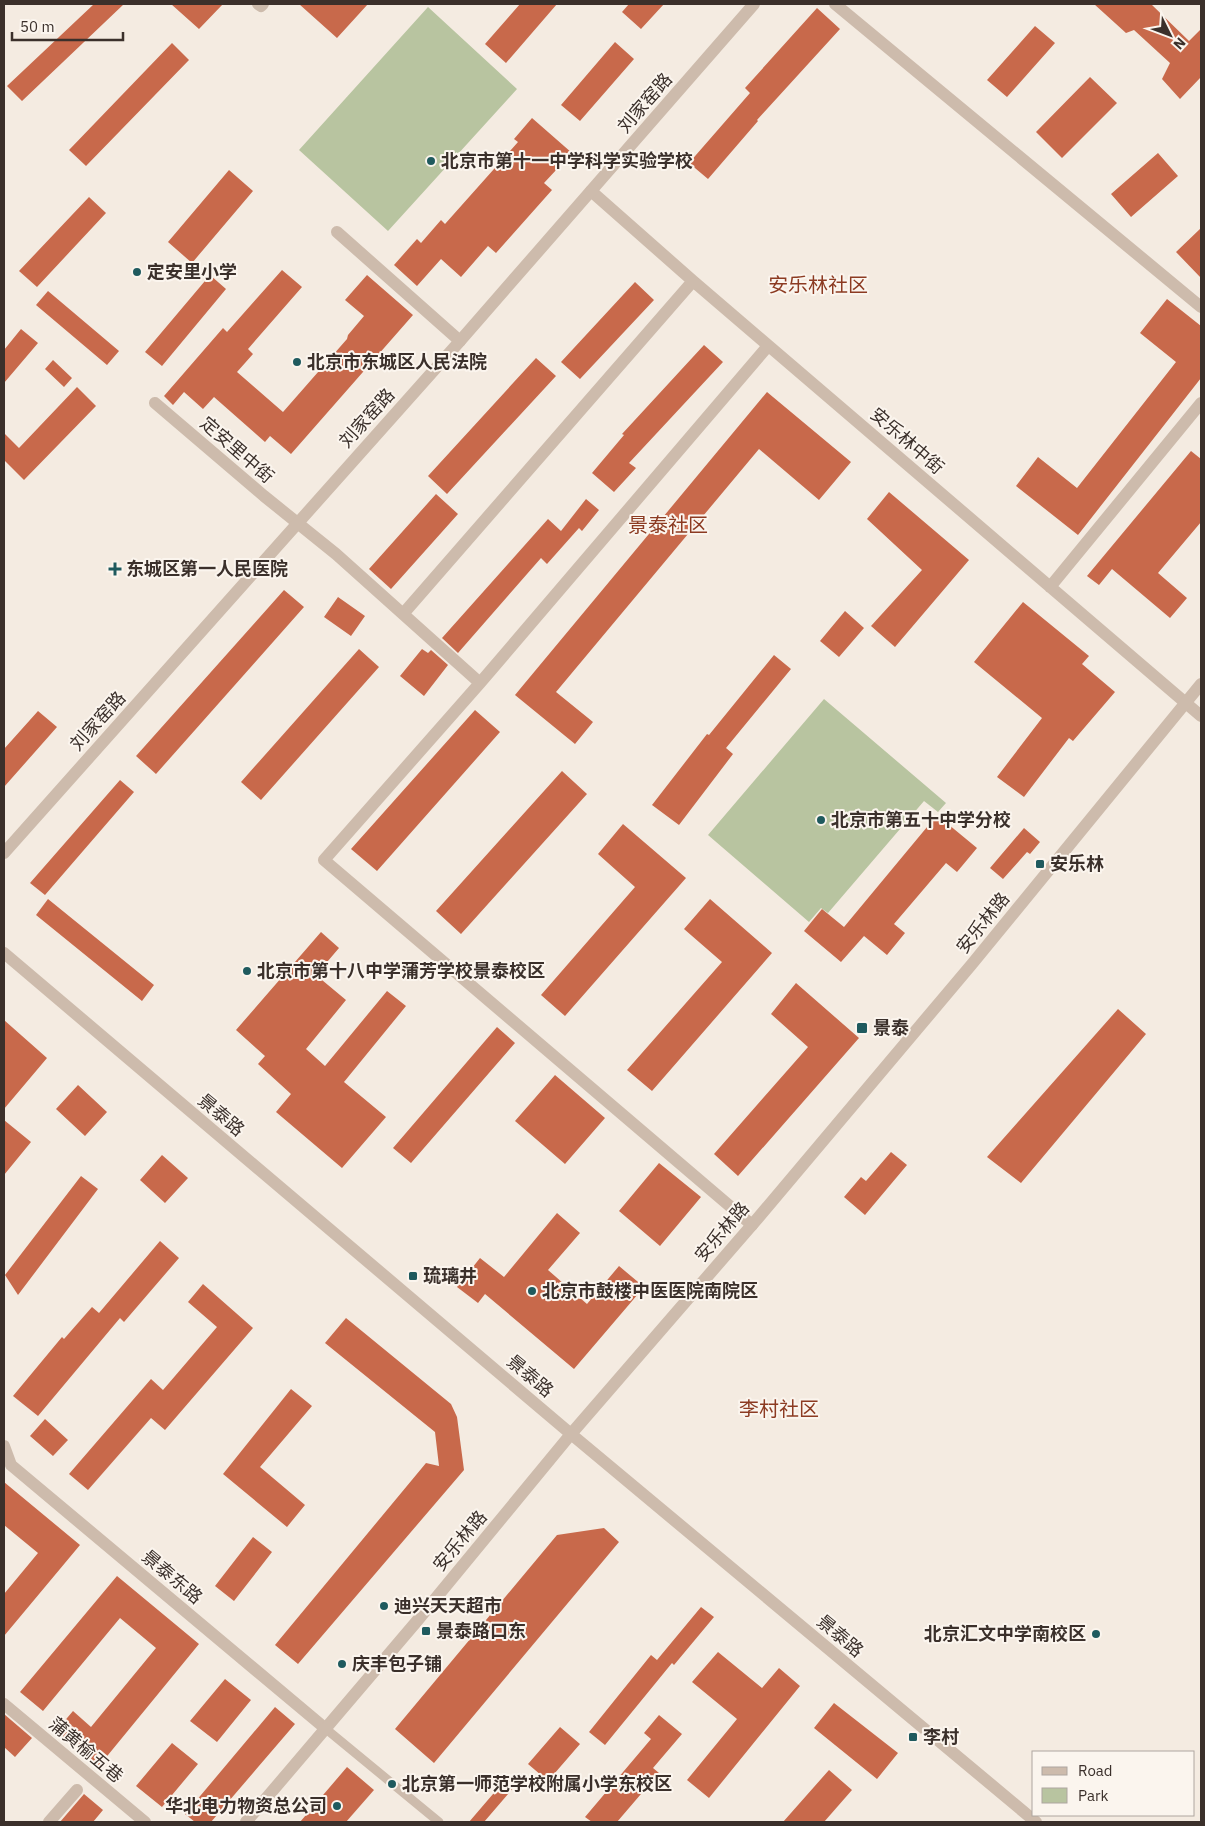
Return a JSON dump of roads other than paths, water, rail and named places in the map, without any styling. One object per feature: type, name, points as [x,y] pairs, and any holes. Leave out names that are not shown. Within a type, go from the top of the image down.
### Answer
[{"type":"street","points":[[258,4],[261,6],[263,4]]},
{"type":"street","name":"刘家窑路","points":[[4,853],[460,341],[754,4]]},
{"type":"street","points":[[835,4],[1201,307]]},
{"type":"street","name":"安乐林中街","points":[[591,191],[768,346],[1201,716]]},
{"type":"street","points":[[337,232],[460,341]]},
{"type":"street","points":[[403,614],[693,281]]},
{"type":"street","points":[[752,1225],[324,860],[480,683],[768,346]]},
{"type":"street","name":"定安里中街","points":[[155,403],[297,522],[480,683]]},
{"type":"street","points":[[1050,587],[1201,403]]},
{"type":"street","name":"安乐林路","points":[[246,1822],[571,1434],[752,1225],[972,964],[1201,684]]},
{"type":"street","name":"景泰路","points":[[4,953],[571,1434],[1036,1822]]},
{"type":"street","name":"景泰东路","points":[[4,1446],[11,1465],[326,1728]]},
{"type":"street","name":"蒲黄榆五巷","points":[[4,1704],[145,1822]]},
{"type":"street","points":[[49,1822],[77,1790]]},
{"type":"lane","points":[[326,1728],[439,1822]]},
{"type":"place","name":"北京市第十一中学科学实验学校","points":[[431,161]]},
{"type":"place","name":"定安里小学","points":[[137,272]]},
{"type":"place","name":"北京市东城区人民法院","points":[[297,362]]},
{"type":"place","name":"东城区第一人民医院","points":[[115,569]]},
{"type":"place","name":"北京市第五十中学分校","points":[[821,820]]},
{"type":"place","name":"安乐林","points":[[1040,864]]},
{"type":"place","name":"北京市第十八中学蒲芳学校景泰校区","points":[[247,971]]},
{"type":"place","name":"景泰","points":[[862,1028]]},
{"type":"place","name":"琉璃井","points":[[413,1276]]},
{"type":"place","name":"北京市鼓楼中医医院南院区","points":[[532,1291]]},
{"type":"place","name":"迪兴天天超市","points":[[384,1606]]},
{"type":"place","name":"景泰路口东","points":[[426,1631]]},
{"type":"place","name":"北京汇文中学南校区","points":[[1096,1634]]},
{"type":"place","name":"庆丰包子铺","points":[[342,1664]]},
{"type":"place","name":"李村","points":[[913,1737]]},
{"type":"place","name":"北京第一师范学校附属小学东校区","points":[[392,1784]]},
{"type":"place","name":"华北电力物资总公司","points":[[337,1806]]},
{"type":"district","name":"安乐林社区","points":[[818,285]]},
{"type":"district","name":"景泰社区","points":[[668,525]]},
{"type":"district","name":"李村社区","points":[[779,1409]]}]
